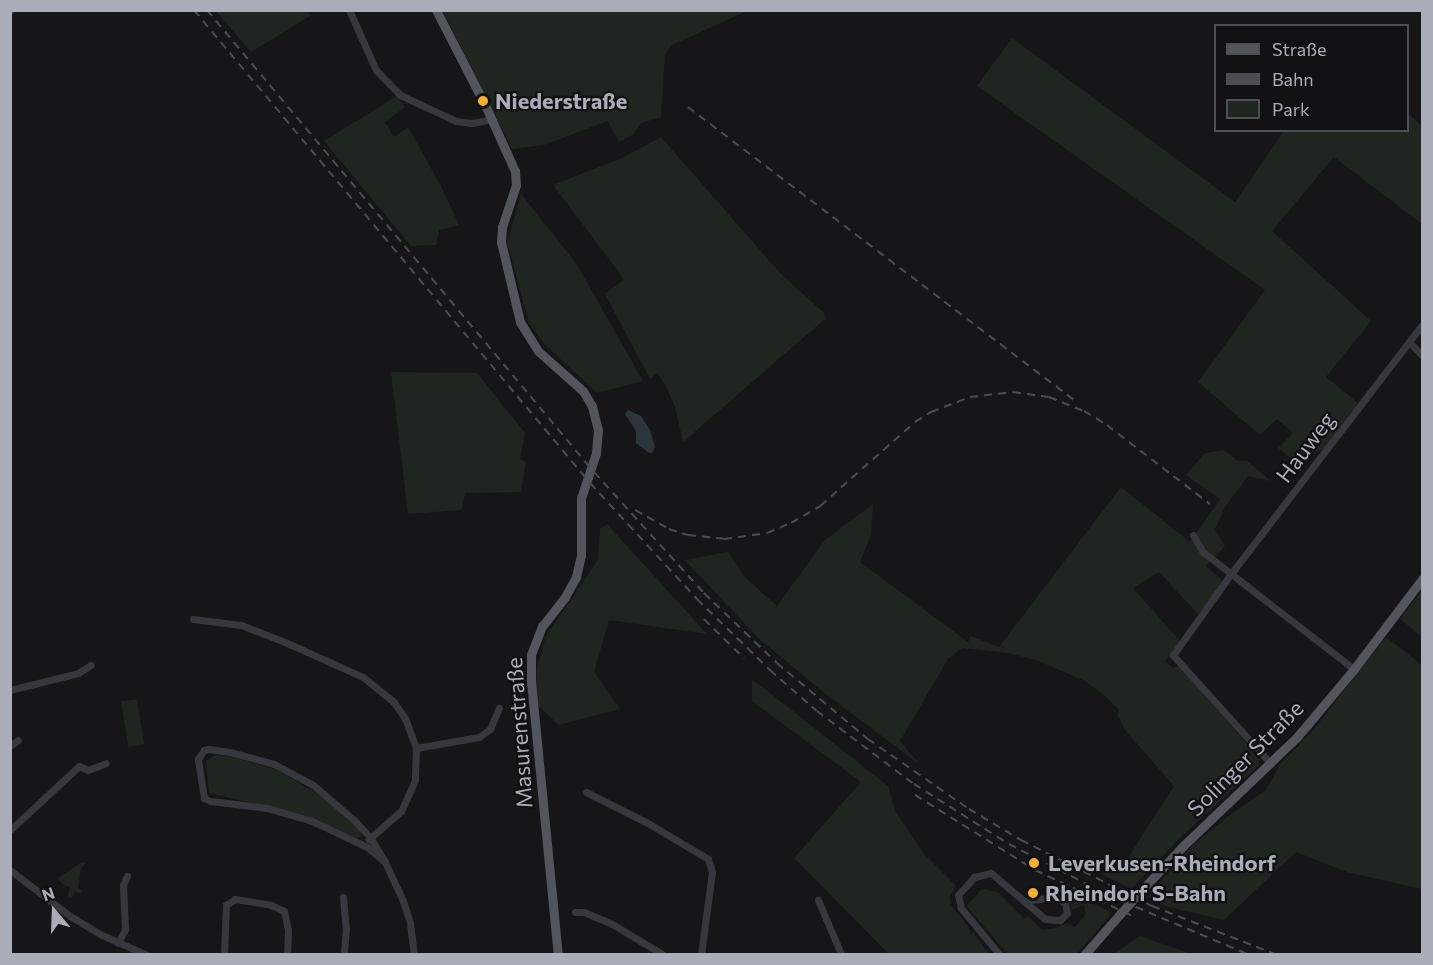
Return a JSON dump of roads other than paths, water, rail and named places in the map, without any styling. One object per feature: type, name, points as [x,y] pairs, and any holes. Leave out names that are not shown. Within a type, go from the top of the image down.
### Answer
[{"type":"main road","points":[[436,10],[492,119]]},
{"type":"main road","name":"Masurenstraße","points":[[492,119],[512,162],[516,180],[501,233],[502,258],[525,332],[544,357],[583,391],[595,413],[598,430],[596,453],[581,498],[579,567],[570,591],[542,626],[531,655],[531,681],[558,954]]},
{"type":"main road","name":"Solinger Straße","points":[[1084,954],[1183,846],[1271,764],[1323,708],[1422,579]]},
{"type":"street","points":[[349,10],[376,70],[400,94],[456,121],[472,123],[492,119]]},
{"type":"street","name":"Hauweg","points":[[1271,764],[1173,655],[1230,575],[1422,325]]},
{"type":"street","points":[[1409,342],[1422,355]]},
{"type":"street","points":[[1193,535],[1203,552],[1230,575],[1354,669]]},
{"type":"street","points":[[193,619],[241,626],[363,677],[393,701],[405,718],[416,748],[415,780],[408,800],[394,819],[363,845]]},
{"type":"street","points":[[10,690],[78,673],[92,665]]},
{"type":"street","points":[[416,748],[479,737],[490,729],[500,708]]},
{"type":"street","points":[[10,746],[18,740]]},
{"type":"street","points":[[385,862],[363,845],[327,827],[285,813],[248,805],[210,801],[204,798],[200,754],[209,749],[230,752],[286,770],[337,803],[370,837],[385,862],[403,901],[414,954]]},
{"type":"street","points":[[10,830],[79,766],[88,770],[106,763]]},
{"type":"street","points":[[586,792],[654,826],[711,863],[712,872],[701,954]]},
{"type":"street","points":[[10,870],[54,905],[118,943],[145,954]]},
{"type":"street","points":[[999,954],[961,908],[958,895],[980,873],[992,873],[1025,901],[1050,921],[1060,920],[1066,913],[1065,903],[1056,897],[1025,901]]},
{"type":"street","points":[[118,943],[125,929],[123,885],[127,876]]},
{"type":"street","points":[[343,897],[346,928],[344,954]]},
{"type":"street","points":[[224,954],[226,905],[235,899],[271,905],[284,911],[288,930],[287,954]]},
{"type":"street","points":[[819,900],[841,954]]},
{"type":"street","points":[[575,912],[584,912],[612,924],[662,954]]},
{"type":"railway","points":[[194,10],[590,483],[697,599],[770,670],[817,711],[914,784],[1009,844],[1110,896],[1247,954]]},
{"type":"railway","points":[[207,10],[594,472],[704,593],[777,663],[868,739],[969,809],[1021,840],[1152,906],[1275,954]]},
{"type":"railway","points":[[688,107],[1076,402]]},
{"type":"railway","points":[[635,510],[669,529],[688,535],[724,539],[767,533],[791,523],[820,506],[915,422],[931,412],[970,397],[1013,392],[1049,397],[1084,411],[1107,425],[1210,504]]},
{"type":"railway","points":[[704,619],[744,658]]},
{"type":"railway","points":[[915,795],[1035,870],[1135,917]]},
{"type":"place","name":"Niederstraße","points":[[483,101]]},
{"type":"place","name":"Leverkusen-Rheindorf","points":[[1034,863]]},
{"type":"place","name":"Rheindorf S-Bahn","points":[[1033,893]]}]
